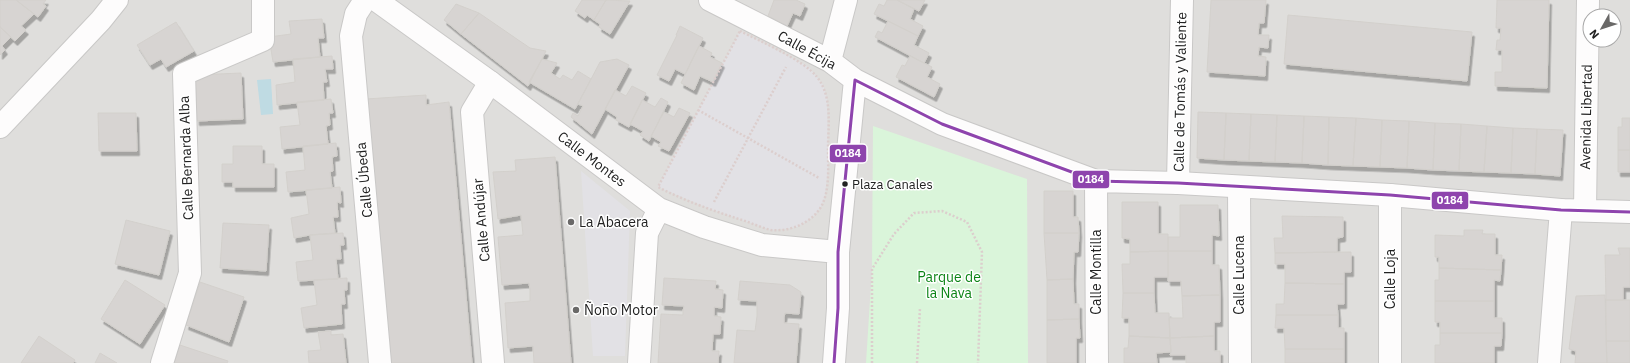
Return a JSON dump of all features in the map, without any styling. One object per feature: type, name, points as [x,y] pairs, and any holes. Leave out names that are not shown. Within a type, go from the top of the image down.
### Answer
[{"type":"street","points":[[0,127],[102,20],[117,0]]},
{"type":"street","name":"Calle Bernarda Alba","points":[[162,363],[190,273],[184,74],[263,40],[263,0]]},
{"type":"street","name":"Calle Úbeda","points":[[365,0],[356,14],[351,36],[380,363]]},
{"type":"street","name":"Calle Montes","points":[[376,0],[490,82],[659,209],[704,227],[762,245],[838,252]]},
{"type":"street","name":"Calle Écija","points":[[710,0],[830,61],[855,80],[942,124],[1096,180],[1390,195],[1561,210],[1630,212]]},
{"type":"street","points":[[830,61],[846,0]]},
{"type":"street","name":"Calle de Tomás y Valiente","points":[[1178,183],[1182,0]]},
{"type":"street","name":"Avenida Libertad","points":[[1585,210],[1588,0]]},
{"type":"street","points":[[834,363],[838,308],[838,252],[855,80]]},
{"type":"street","name":"Calle Andújar","points":[[490,82],[472,112],[493,363]]},
{"type":"street","name":"Calle Montilla","points":[[1096,180],[1097,363]]},
{"type":"street","name":"Calle Lucena","points":[[1239,187],[1240,363]]},
{"type":"street","name":"Calle Loja","points":[[1390,195],[1390,363]]},
{"type":"street","points":[[639,363],[647,233],[659,209]]},
{"type":"street","points":[[1549,363],[1561,210]]},
{"type":"path","points":[[740,31],[809,67],[823,85],[827,98],[828,167],[825,195],[821,207],[812,217],[796,227],[784,230],[771,230],[710,210],[658,187],[698,110],[740,31]]},
{"type":"path","points":[[710,210],[787,65]]},
{"type":"path","points":[[698,110],[820,179]]},
{"type":"path","points":[[872,363],[872,269],[894,234],[914,213],[942,211],[967,222],[982,252],[978,363]]},
{"type":"path","points":[[917,363],[920,308]]},
{"type":"shaded area","points":[[0,0],[1630,0],[1630,363],[0,363]]},
{"type":"shaded area","name":"Plaza Canales","points":[[740,31],[809,67],[823,85],[827,98],[828,167],[825,195],[821,207],[813,217],[797,227],[771,230],[710,209],[658,187]]},
{"type":"shaded area","points":[[581,171],[630,211],[625,356],[593,356]]},
{"type":"green space","name":"Parque de la Nava","points":[[873,126],[1027,179],[1028,363],[866,363],[872,269]]},
{"type":"water","points":[[271,79],[273,114],[261,115],[257,80]]},
{"type":"building","points":[[0,0],[16,0],[34,14],[21,26],[26,30],[15,41],[0,27]]},
{"type":"building","points":[[16,0],[46,0],[43,4],[46,6],[38,17]]},
{"type":"building","points":[[582,0],[606,0],[594,20],[587,15],[585,18],[575,11]]},
{"type":"building","points":[[606,0],[630,1],[610,34],[599,27],[600,24],[594,20]]},
{"type":"building","points":[[774,0],[796,0],[805,4],[800,16],[793,13],[787,26],[768,16]]},
{"type":"building","points":[[887,0],[897,0],[914,9],[910,19],[923,26],[918,36],[874,14],[879,4],[884,6]]},
{"type":"building","points":[[897,0],[925,0],[919,11]]},
{"type":"building","points":[[1211,0],[1266,0],[1264,23],[1259,23],[1258,35],[1269,35],[1268,48],[1259,47],[1258,56],[1266,57],[1265,76],[1207,72]]},
{"type":"building","points":[[1497,0],[1549,0],[1547,88],[1495,86],[1495,72],[1502,72],[1502,50],[1496,50],[1497,40],[1500,40],[1501,28],[1496,28]]},
{"type":"building","points":[[456,4],[479,13],[461,34],[444,20]]},
{"type":"building","points":[[479,13],[530,48],[546,51],[528,86],[461,34]]},
{"type":"building","points":[[1288,15],[1472,32],[1467,81],[1284,64]]},
{"type":"building","points":[[322,19],[324,38],[318,38],[320,57],[273,62],[269,37],[291,34],[289,21]]},
{"type":"building","points":[[888,21],[918,36],[914,45],[929,53],[924,63],[875,37],[878,31],[882,33]]},
{"type":"building","points":[[176,22],[194,51],[166,67],[161,59],[150,65],[137,45]]},
{"type":"building","points":[[680,26],[703,38],[685,74],[675,69],[669,81],[657,75]]},
{"type":"building","points":[[0,27],[11,37],[2,46],[5,50],[0,55]]},
{"type":"building","points":[[699,46],[712,53],[710,57],[722,63],[713,82],[700,76],[694,90],[681,83]]},
{"type":"building","points":[[332,56],[333,69],[325,69],[327,82],[323,82],[324,100],[277,105],[276,85],[295,82],[293,59]]},
{"type":"building","points":[[910,56],[932,67],[927,77],[940,84],[934,97],[896,77],[902,65],[905,66]]},
{"type":"building","points":[[542,59],[557,63],[551,73],[560,79],[563,75],[572,80],[578,71],[591,79],[575,109],[529,82]]},
{"type":"building","points":[[617,59],[629,65],[592,134],[571,117],[573,113],[578,116],[583,106],[578,104],[600,62]]},
{"type":"building","points":[[241,73],[243,119],[197,121],[195,75]]},
{"type":"building","points":[[632,86],[646,93],[629,127],[616,120],[617,117],[605,109],[615,90],[626,96]]},
{"type":"building","points":[[426,95],[426,105],[449,102],[472,363],[391,363],[366,99]]},
{"type":"building","points":[[661,98],[668,102],[649,141],[640,135],[643,131],[630,124],[642,100],[655,107]]},
{"type":"building","points":[[331,99],[333,113],[329,113],[330,125],[326,126],[328,144],[282,149],[280,127],[300,125],[297,102]]},
{"type":"building","points":[[679,108],[690,113],[669,151],[658,146],[661,142],[651,136],[664,112],[674,117]]},
{"type":"building","points":[[1198,112],[1226,113],[1224,160],[1197,158]]},
{"type":"building","points":[[98,113],[136,113],[137,151],[99,151]]},
{"type":"building","points":[[1226,113],[1251,114],[1249,161],[1224,160]]},
{"type":"building","points":[[1251,114],[1277,115],[1275,162],[1249,161]]},
{"type":"building","points":[[1277,115],[1304,116],[1302,163],[1275,162]]},
{"type":"building","points":[[1304,116],[1329,117],[1328,165],[1302,163]]},
{"type":"building","points":[[1329,117],[1356,118],[1353,166],[1328,165]]},
{"type":"building","points":[[1356,118],[1382,120],[1380,167],[1353,166]]},
{"type":"building","points":[[1622,118],[1630,118],[1630,150],[1618,150],[1618,127],[1622,127]]},
{"type":"building","points":[[1382,120],[1409,121],[1407,168],[1380,167]]},
{"type":"building","points":[[1409,121],[1435,123],[1433,170],[1407,168]]},
{"type":"building","points":[[1435,123],[1461,124],[1459,171],[1433,170]]},
{"type":"building","points":[[1461,124],[1487,126],[1484,172],[1459,171]]},
{"type":"building","points":[[1487,126],[1513,128],[1511,173],[1484,172]]},
{"type":"building","points":[[1513,128],[1537,129],[1535,174],[1511,173]]},
{"type":"building","points":[[1537,129],[1563,130],[1560,176],[1535,174]]},
{"type":"building","points":[[336,143],[337,156],[332,157],[333,171],[330,172],[332,188],[288,192],[286,172],[305,170],[303,146]]},
{"type":"building","points":[[233,146],[262,146],[262,164],[274,164],[274,187],[233,187],[233,182],[222,182],[222,164],[233,164]]},
{"type":"building","points":[[1618,150],[1630,150],[1630,172],[1618,172]]},
{"type":"building","points":[[555,157],[571,363],[534,363],[533,346],[508,348],[505,303],[530,301],[530,290],[529,283],[502,285],[498,237],[523,235],[521,215],[498,219],[493,172],[516,171],[515,160]]},
{"type":"building","points":[[340,187],[341,203],[337,202],[338,217],[333,217],[335,233],[294,238],[291,218],[309,214],[306,190]]},
{"type":"building","points":[[1044,191],[1073,191],[1073,217],[1078,217],[1079,233],[1044,233]]},
{"type":"building","points":[[1122,202],[1158,202],[1158,234],[1168,234],[1168,251],[1130,252],[1130,239],[1122,238]]},
{"type":"building","points":[[1180,205],[1218,205],[1219,236],[1212,235],[1212,251],[1168,251],[1168,237],[1180,237]]},
{"type":"building","points":[[1282,216],[1343,217],[1343,237],[1337,238],[1337,252],[1275,253],[1274,238],[1283,238]]},
{"type":"building","points":[[126,220],[170,231],[159,275],[115,264]]},
{"type":"building","points":[[223,223],[269,225],[266,271],[220,268]]},
{"type":"building","points":[[1464,230],[1483,230],[1482,234],[1495,234],[1495,255],[1502,255],[1501,270],[1439,268],[1439,257],[1435,257],[1435,235],[1464,236]]},
{"type":"building","points":[[343,233],[344,245],[340,245],[341,259],[336,259],[338,279],[298,281],[296,262],[313,260],[310,235]]},
{"type":"building","points":[[1044,233],[1079,233],[1078,252],[1074,252],[1073,279],[1047,280]]},
{"type":"building","points":[[1618,248],[1630,248],[1630,287],[1623,287],[1623,300],[1606,300],[1605,255],[1620,255]]},
{"type":"building","points":[[1168,251],[1212,251],[1212,265],[1219,265],[1220,295],[1182,296],[1181,281],[1168,281]]},
{"type":"building","points":[[1168,251],[1168,277],[1154,277],[1154,293],[1123,293],[1122,264],[1130,264],[1130,252]]},
{"type":"building","points":[[1351,252],[1351,272],[1344,272],[1344,284],[1285,283],[1285,264],[1275,264],[1275,253]]},
{"type":"building","points":[[1439,268],[1501,270],[1500,281],[1494,280],[1494,301],[1435,301],[1435,280],[1439,280]]},
{"type":"building","points":[[347,278],[347,290],[344,290],[345,304],[341,304],[342,324],[304,328],[301,308],[317,305],[314,280]]},
{"type":"building","points":[[664,278],[716,281],[715,289],[723,290],[722,308],[714,307],[714,316],[721,317],[720,334],[713,334],[712,351],[719,351],[718,363],[658,363],[661,314],[683,315],[684,306],[662,305]]},
{"type":"building","points":[[1073,279],[1074,304],[1079,304],[1079,319],[1047,320],[1047,280]]},
{"type":"building","points":[[125,280],[165,305],[140,344],[101,319]]},
{"type":"building","points":[[740,281],[790,285],[801,292],[799,314],[785,313],[784,317],[784,323],[799,324],[796,363],[734,363],[737,330],[755,331],[757,316],[757,301],[738,300]]},
{"type":"building","points":[[200,282],[244,297],[229,342],[186,325]]},
{"type":"building","points":[[1285,283],[1344,284],[1344,304],[1337,304],[1338,315],[1276,315],[1276,304],[1284,304]]},
{"type":"building","points":[[1123,293],[1154,293],[1155,313],[1169,313],[1170,338],[1129,336],[1129,318],[1122,318]]},
{"type":"building","points":[[1220,295],[1220,322],[1214,322],[1214,336],[1170,338],[1169,318],[1183,318],[1182,296]]},
{"type":"building","points":[[1605,295],[1607,363],[1575,363],[1576,351],[1569,349],[1576,296]]},
{"type":"building","points":[[1606,300],[1630,300],[1630,341],[1606,341]]},
{"type":"building","points":[[1435,301],[1494,301],[1494,318],[1502,318],[1502,333],[1440,333],[1440,322],[1435,322]]},
{"type":"building","points":[[1276,315],[1338,315],[1338,328],[1344,328],[1344,349],[1285,349],[1284,328],[1275,328]]},
{"type":"building","points":[[1079,319],[1080,338],[1076,338],[1076,363],[1047,363],[1047,320]]},
{"type":"building","points":[[331,331],[331,335],[343,334],[346,363],[309,363],[308,351],[321,350],[318,332]]},
{"type":"building","points":[[1440,333],[1502,333],[1501,346],[1494,346],[1494,363],[1435,363],[1435,345],[1440,345]]},
{"type":"building","points":[[39,336],[75,360],[73,363],[21,363]]},
{"type":"building","points":[[1129,336],[1170,338],[1171,352],[1156,353],[1157,363],[1124,363],[1124,348],[1128,348]]},
{"type":"building","points":[[1214,336],[1214,351],[1220,351],[1220,363],[1186,363],[1186,355],[1170,355],[1170,338]]},
{"type":"building","points":[[1606,341],[1630,341],[1630,363],[1607,363]]},
{"type":"building","points":[[180,345],[228,361],[227,363],[174,363]]},
{"type":"building","points":[[1285,349],[1344,349],[1344,363],[1285,363]]},
{"type":"building","points":[[100,353],[117,363],[95,363]]},
{"type":"transit line","name":"0184","points":[[834,363],[838,308],[838,252],[855,80],[942,124],[1096,181],[1178,183],[1390,195],[1561,210],[1630,212]]},
{"type":"place","name":"Plaza Canales","points":[[845,184]]},
{"type":"place","name":"La Abacera","points":[[571,222]]},
{"type":"place","name":"Ñoño Motor","points":[[576,310]]}]
